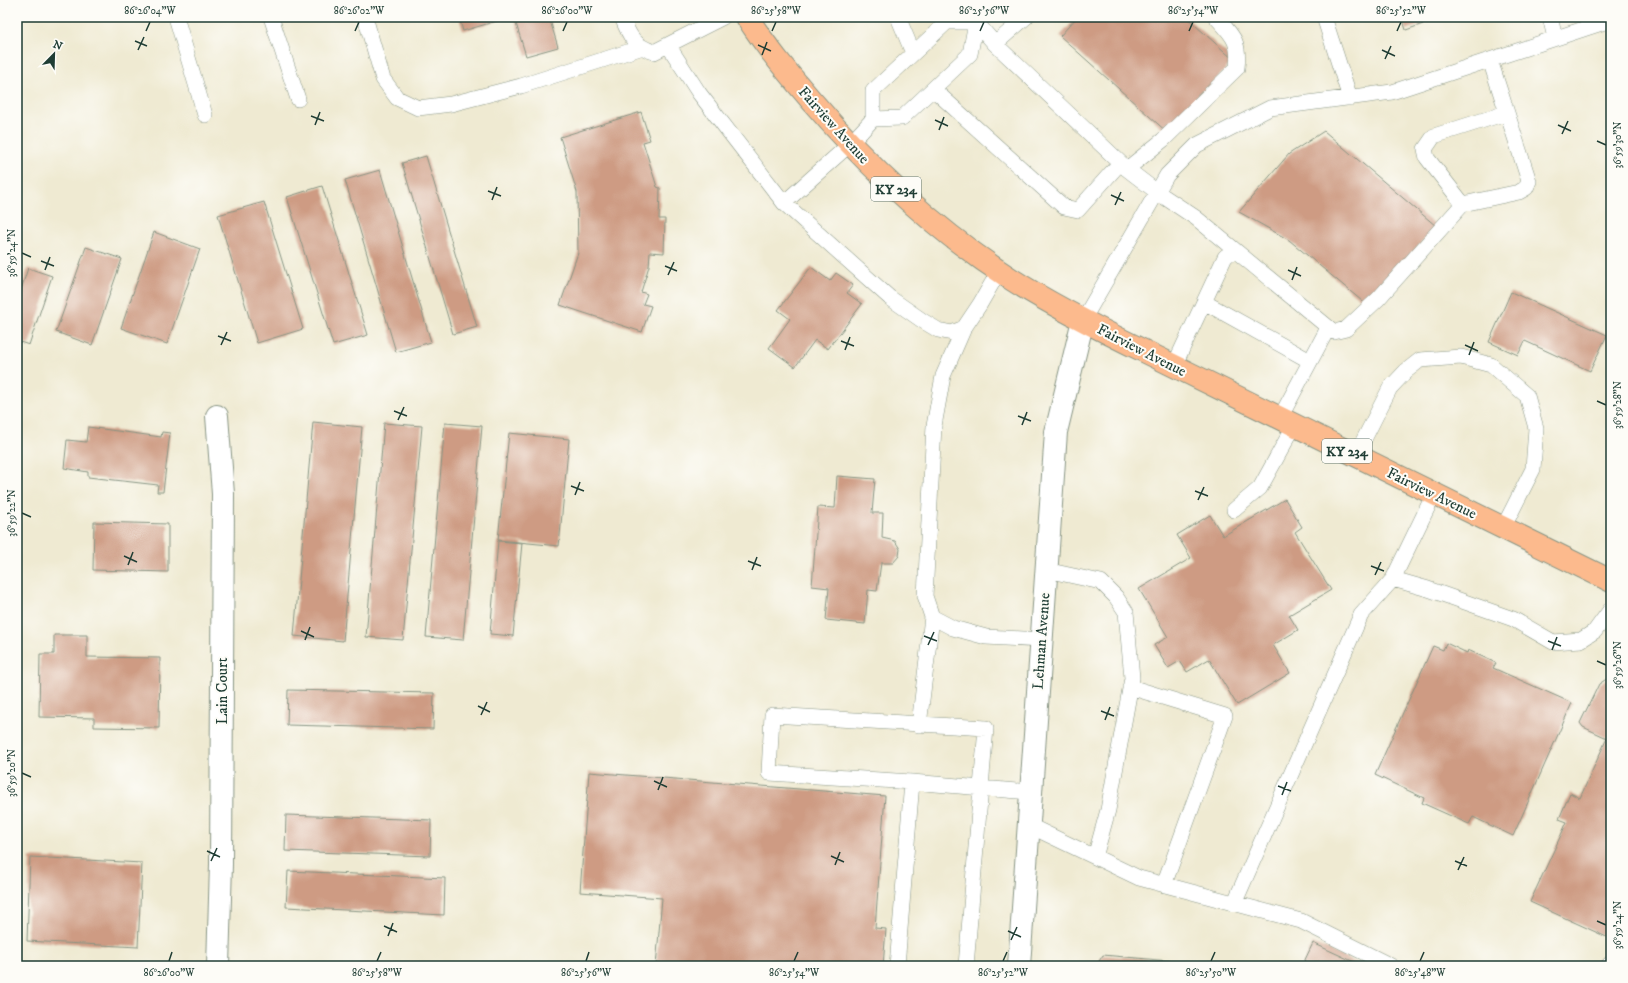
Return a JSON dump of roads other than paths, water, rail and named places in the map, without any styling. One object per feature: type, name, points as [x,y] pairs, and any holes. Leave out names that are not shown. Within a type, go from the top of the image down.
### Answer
[{"type":"main road","name":"Fairview Avenue","points":[[747,17],[779,62],[850,144],[885,180],[966,248],[999,271],[1032,292],[1083,320],[1611,581]]},
{"type":"street","name":"Lehman Avenue","points":[[1019,966],[1056,432],[1083,320]]},
{"type":"street","name":"Lain Court","points":[[217,416],[223,494],[221,864],[218,966]]},
{"type":"lane","points":[[176,17],[205,115]]},
{"type":"lane","points":[[271,17],[298,99]]},
{"type":"lane","points":[[365,17],[383,79],[397,98],[418,108],[451,104],[521,86],[640,48],[654,52],[723,17]]},
{"type":"lane","points":[[622,17],[627,30],[640,48]]},
{"type":"lane","points":[[898,17],[914,53]]},
{"type":"lane","points":[[995,44],[1026,17]]},
{"type":"lane","points":[[932,89],[1064,207],[1078,210],[1124,166],[1163,140],[1237,68],[1239,52],[1235,38],[1216,17]]},
{"type":"lane","points":[[1324,17],[1350,98]]},
{"type":"lane","points":[[1550,17],[1555,38]]},
{"type":"lane","points":[[784,203],[850,144],[873,119],[873,91],[947,22],[975,20]]},
{"type":"lane","points":[[873,119],[902,118],[970,54],[975,20]]},
{"type":"lane","points":[[975,20],[995,44],[1124,166],[1157,192],[1196,218],[1334,332],[1346,329],[1424,249],[1463,204],[1519,192],[1526,188],[1529,181],[1490,60]]},
{"type":"lane","points":[[1083,320],[1166,175],[1197,145],[1270,108],[1392,92],[1555,38],[1610,23]]},
{"type":"lane","points":[[668,45],[699,93],[784,203],[890,298],[918,318],[938,330],[952,333],[964,328]]},
{"type":"lane","points":[[1463,204],[1427,158],[1425,149],[1434,136],[1506,113]]},
{"type":"lane","points":[[1174,366],[1225,257],[1233,250]]},
{"type":"lane","points":[[919,725],[932,617],[925,596],[934,426],[943,376],[964,328],[999,271]]},
{"type":"lane","points":[[1204,302],[1310,361]]},
{"type":"lane","points":[[1234,510],[1260,488],[1310,361],[1328,328]]},
{"type":"lane","points":[[1356,455],[1390,388],[1406,371],[1420,360],[1461,356],[1490,365],[1527,396],[1536,428],[1533,469],[1503,528]]},
{"type":"lane","points":[[1234,904],[1361,616],[1393,579],[1434,494]]},
{"type":"lane","points":[[1046,570],[1101,582],[1116,596],[1126,612],[1132,678],[1108,810],[1095,857]]},
{"type":"lane","points":[[1393,579],[1428,589],[1513,619],[1553,642],[1581,640],[1595,631],[1611,609]]},
{"type":"lane","points":[[932,617],[953,628],[986,637],[1041,640]]},
{"type":"lane","points":[[1130,687],[1225,716],[1164,885]]},
{"type":"lane","points":[[966,966],[981,788],[986,728],[772,716],[769,773],[912,782],[981,788],[1030,792]]},
{"type":"lane","points":[[896,966],[912,782]]},
{"type":"lane","points":[[1028,825],[1140,878],[1301,921],[1391,966]]},
{"type":"lane","points":[[1608,966],[1611,963]]}]
